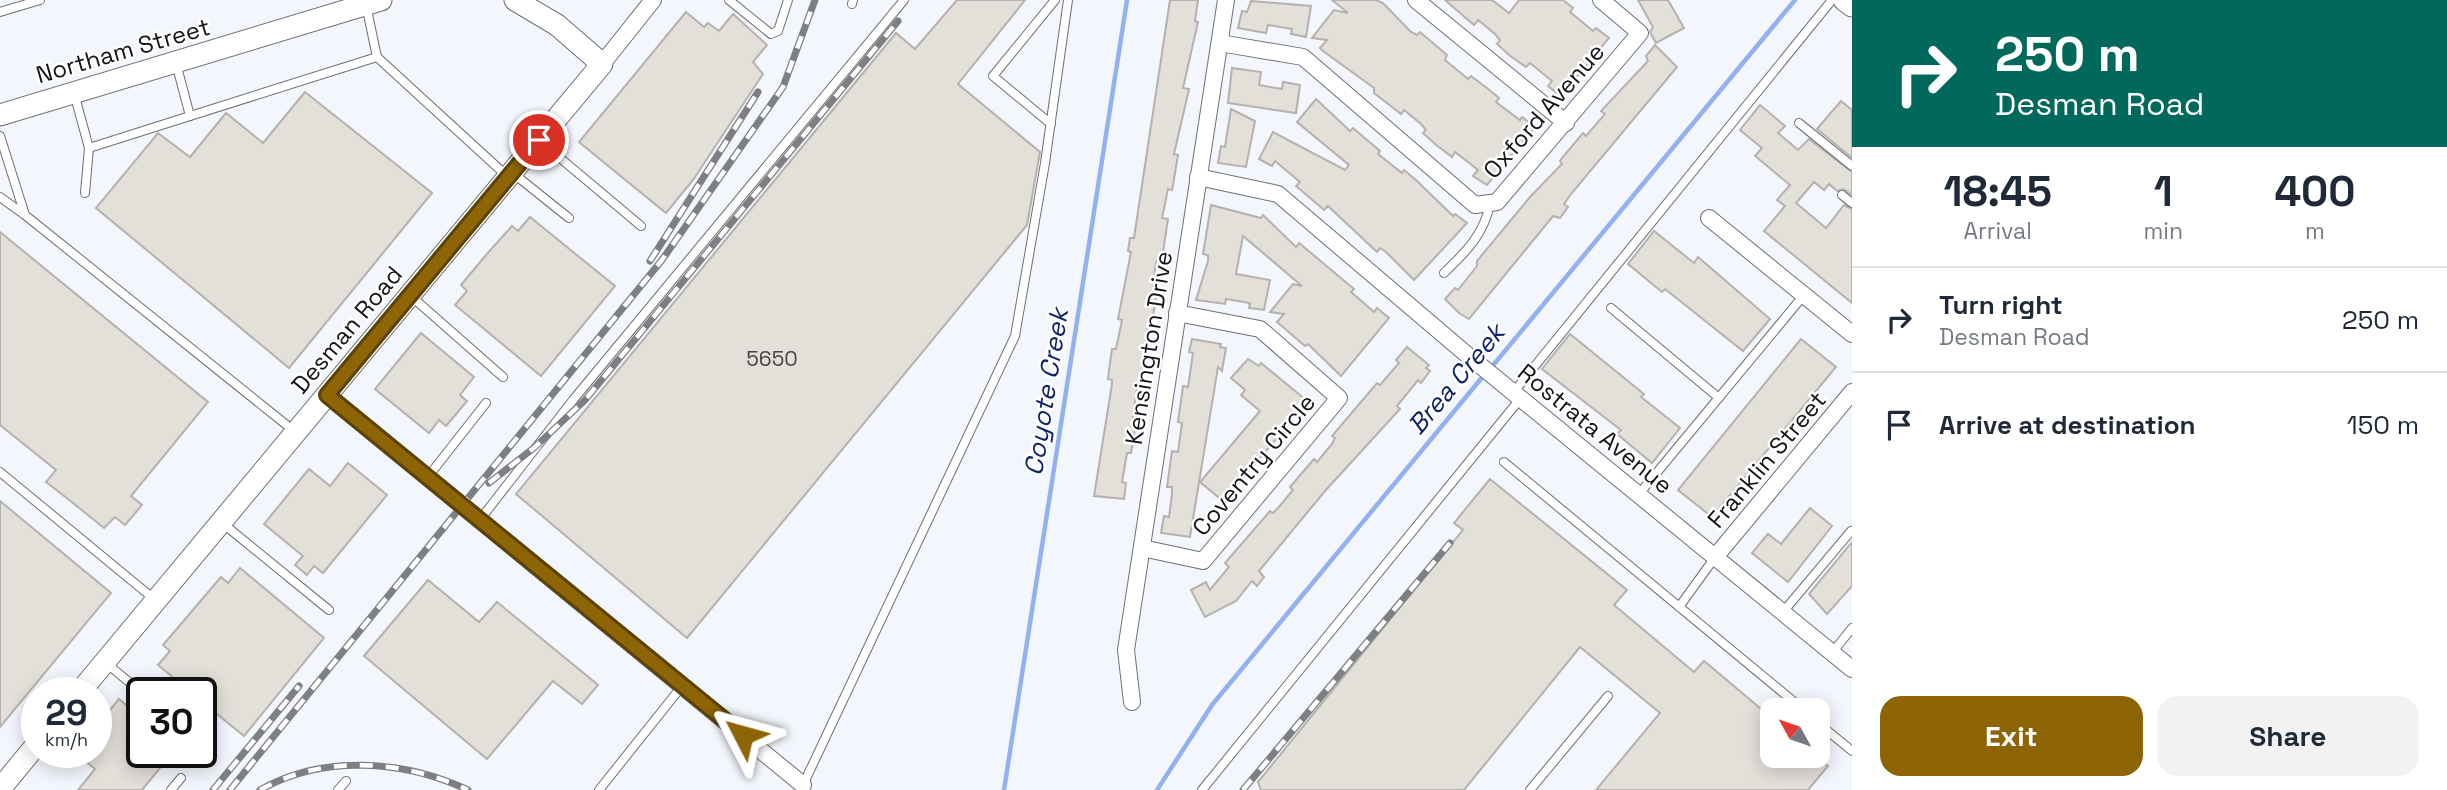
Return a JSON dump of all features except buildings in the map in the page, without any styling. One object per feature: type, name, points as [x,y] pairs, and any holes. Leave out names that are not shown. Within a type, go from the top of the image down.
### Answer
[{"type":"street","points":[[515,0],[557,25],[602,64]]},
{"type":"street","name":"Desman Road","points":[[92,677],[653,0]]},
{"type":"street","name":"Kensington Drive","points":[[1132,702],[1126,650],[1226,0]]},
{"type":"street","points":[[1416,0],[1566,123]]},
{"type":"street","name":"Oxford Avenue","points":[[1483,204],[1497,202],[1640,33],[1601,0]]},
{"type":"street","points":[[1844,0],[1852,6]]},
{"type":"street","name":"Northam Street","points":[[0,114],[373,2]]},
{"type":"street","points":[[1220,43],[1303,57],[1483,204]]},
{"type":"street","name":"Rostrata Avenue","points":[[1198,177],[1278,194],[1465,353],[1852,669]]},
{"type":"street","points":[[1709,218],[1852,334]]},
{"type":"street","name":"Coventry Circle","points":[[1142,548],[1203,561],[1339,398],[1260,329],[1177,313]]},
{"type":"street","name":"Franklin Street","points":[[1716,556],[1852,392]]},
{"type":"street","points":[[327,395],[803,785]]},
{"type":"street","points":[[6,784],[21,765]]},
{"type":"lane","points":[[0,12],[40,0]]},
{"type":"lane","points":[[729,0],[771,34],[778,31],[788,0]]},
{"type":"lane","points":[[479,521],[573,400],[904,0]]},
{"type":"lane","points":[[1051,124],[993,76],[1055,0]]},
{"type":"lane","points":[[803,785],[1015,336],[1051,124],[1068,0]]},
{"type":"lane","points":[[1202,790],[1515,394],[1832,0]]},
{"type":"lane","points":[[373,2],[377,57],[510,174],[569,218]]},
{"type":"lane","points":[[89,148],[377,57]]},
{"type":"lane","points":[[176,63],[190,116]]},
{"type":"lane","points":[[74,93],[89,148],[85,193]]},
{"type":"lane","points":[[1799,123],[1852,166]]},
{"type":"lane","points":[[0,136],[25,215]]},
{"type":"lane","points":[[539,140],[641,226]]},
{"type":"lane","points":[[1842,195],[1852,203]]},
{"type":"lane","points":[[0,197],[296,432]]},
{"type":"lane","points":[[1444,273],[1468,250],[1486,222],[1483,204]]},
{"type":"lane","points":[[410,295],[503,377]]},
{"type":"lane","points":[[1639,494],[1804,295]]},
{"type":"lane","points":[[1611,307],[1719,398]]},
{"type":"lane","points":[[427,478],[486,403]]},
{"type":"lane","points":[[1504,462],[1789,698]]},
{"type":"lane","points":[[0,472],[156,601]]},
{"type":"lane","points":[[221,523],[329,610]]},
{"type":"lane","points":[[1783,612],[1851,531]]},
{"type":"lane","points":[[1679,607],[1716,556]]},
{"type":"lane","points":[[1832,653],[1852,628]]},
{"type":"lane","points":[[105,662],[126,680]]},
{"type":"lane","points":[[599,790],[682,686]]},
{"type":"lane","points":[[1530,790],[1608,696]]},
{"type":"lane","points":[[1830,733],[1852,751]]},
{"type":"lane","points":[[171,790],[181,778]]},
{"type":"lane","points":[[338,790],[346,781]]},
{"type":"waterway","name":"Coyote Creek","points":[[1004,790],[1127,0]]},
{"type":"waterway","name":"Brea Creek","points":[[1490,369],[1795,0]]},
{"type":"waterway","name":"Brea Creek","points":[[1157,790],[1212,705],[1484,375]]},
{"type":"railway","points":[[230,790],[662,260],[783,87],[815,0]]},
{"type":"railway","points":[[489,483],[535,447],[585,400],[898,21]]},
{"type":"railway","points":[[650,261],[758,92]]},
{"type":"railway","points":[[1243,790],[1450,543]]},
{"type":"railway","points":[[213,790],[299,686]]},
{"type":"railway","points":[[260,790],[284,778],[310,771],[364,765],[417,772],[468,790]]},
{"type":"route","points":[[539,140],[327,395],[743,735]]}]
